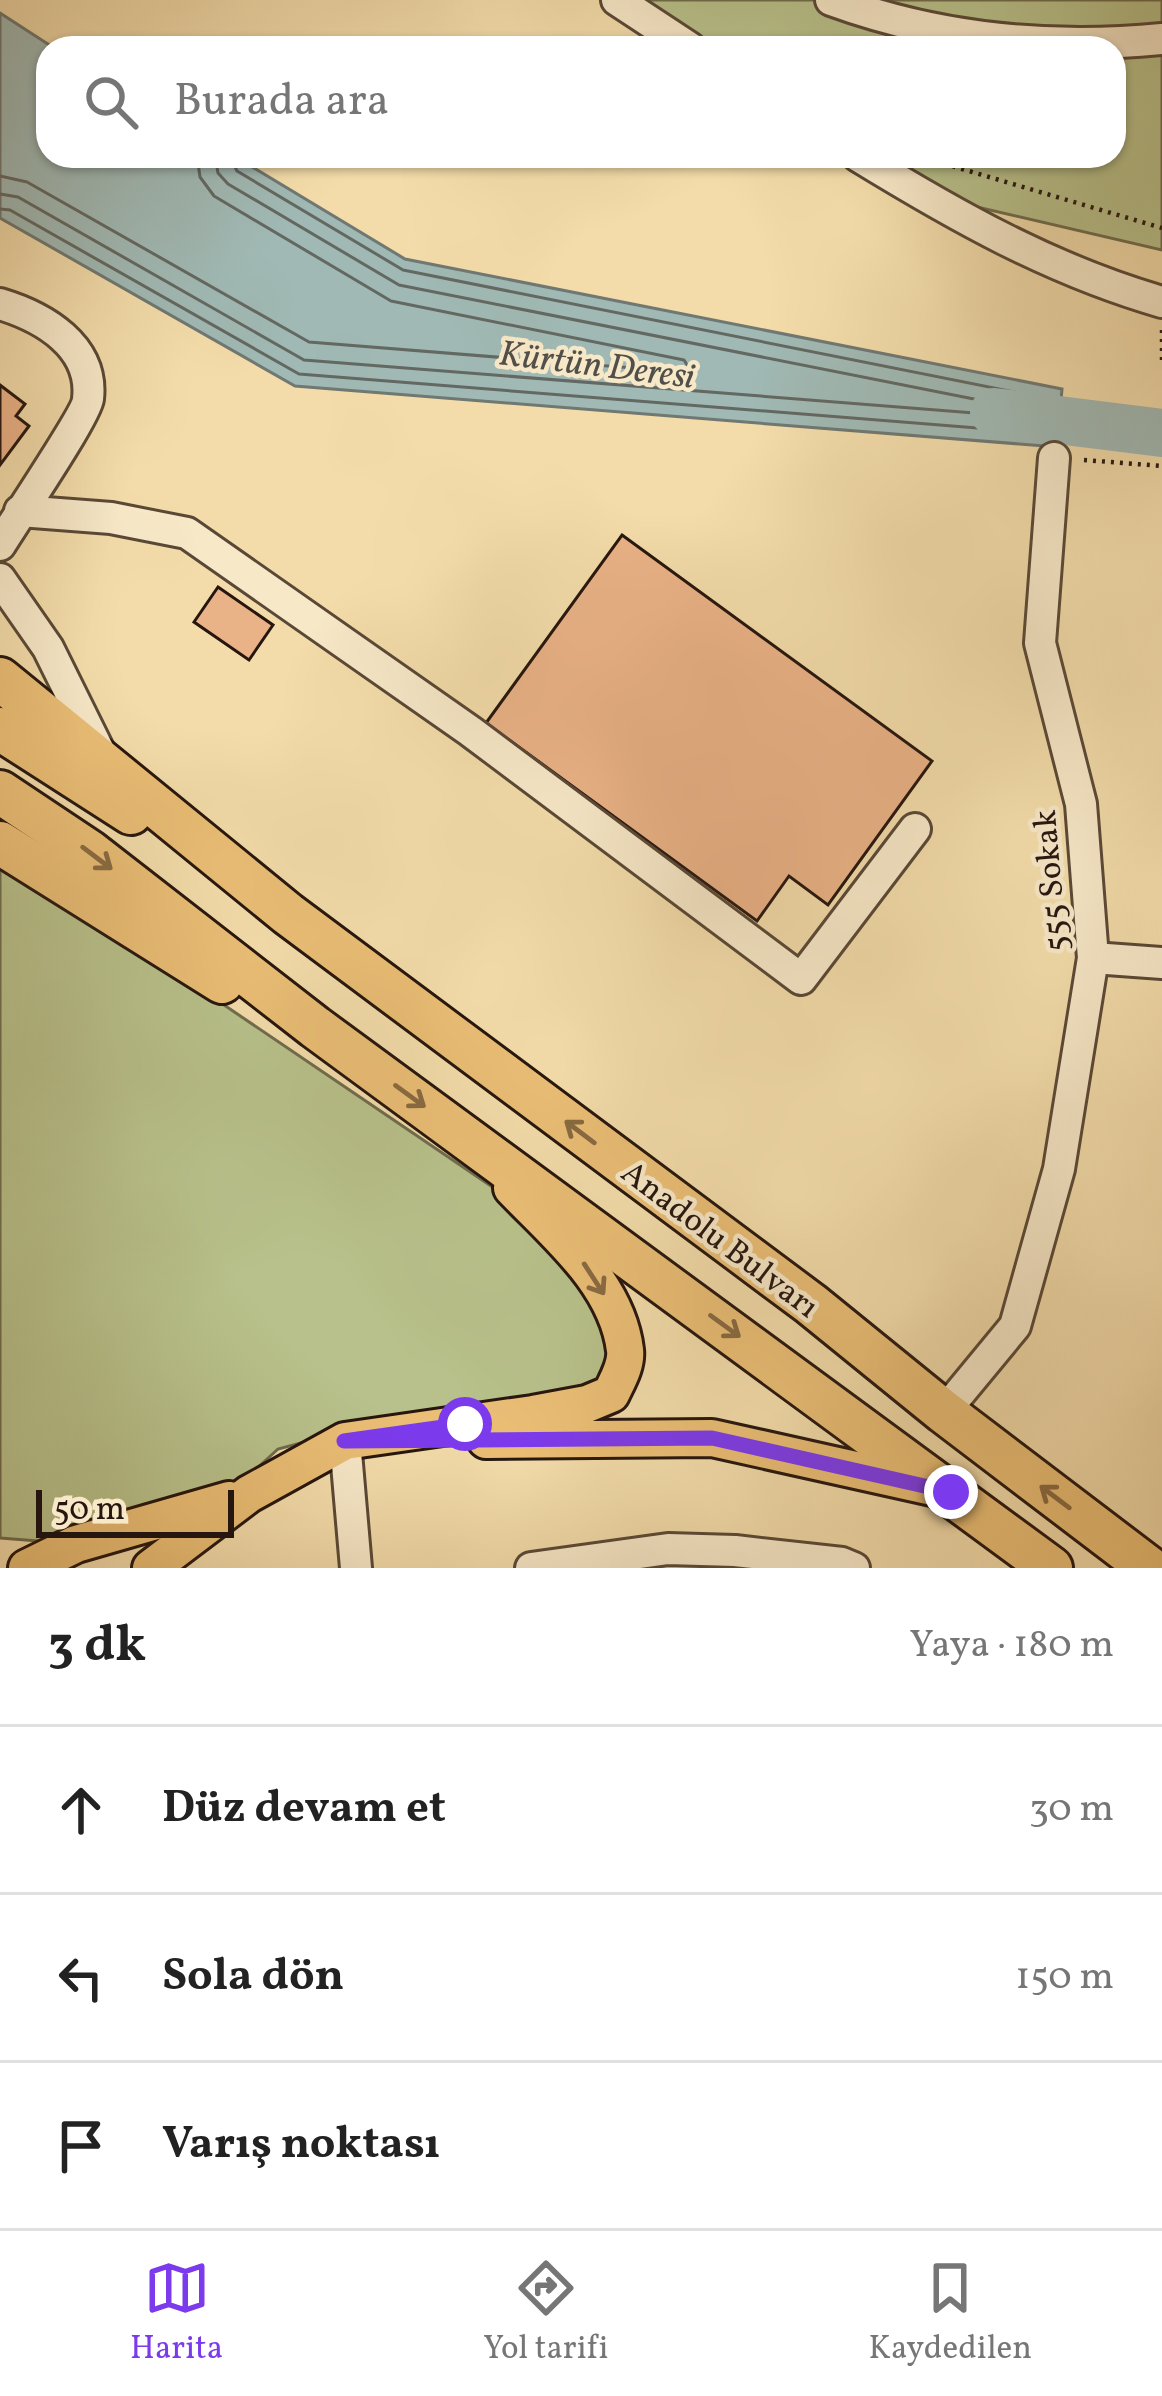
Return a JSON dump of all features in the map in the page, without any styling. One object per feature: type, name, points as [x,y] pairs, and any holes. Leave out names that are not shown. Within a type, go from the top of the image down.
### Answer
[{"type":"highway","points":[[0,679],[288,914]]},
{"type":"highway","points":[[0,728],[288,914]]},
{"type":"highway","points":[[0,792],[89,852],[315,1027]]},
{"type":"highway","points":[[0,843],[202,973],[315,1027]]},
{"type":"highway","name":"Anadolu Bulvarı","points":[[288,914],[811,1304],[1148,1568]]},
{"type":"highway","name":"Anadolu Bulvarı","points":[[315,1027],[1051,1568]]},
{"type":"main road","points":[[151,1568],[250,1494],[344,1441],[587,1403],[611,1394],[626,1352],[610,1304],[586,1265],[458,1131]]},
{"type":"main road","points":[[344,1441],[712,1438],[951,1492]]},
{"type":"main road","points":[[27,1568],[76,1544],[250,1494]]},
{"type":"street","points":[[617,0],[672,36]]},
{"type":"street","points":[[831,0],[978,36]]},
{"type":"street","points":[[1126,42],[1162,39]]},
{"type":"street","points":[[878,168],[967,223],[1035,257],[1162,302]]},
{"type":"street","points":[[0,304],[70,339],[85,371],[88,403],[0,545]]},
{"type":"street","name":"555 Sokak","points":[[944,1412],[1015,1326],[1059,1169],[1093,958],[1081,804],[1040,643],[1054,458]]},
{"type":"street","points":[[20,512],[111,518],[187,533],[470,731],[801,979],[915,829]]},
{"type":"street","points":[[0,579],[48,648],[105,762]]},
{"type":"street","points":[[1093,958],[1162,963]]},
{"type":"street","points":[[344,1441],[356,1568]]},
{"type":"street","points":[[531,1568],[668,1549],[735,1551],[854,1568]]},
{"type":"path","points":[[959,168],[1162,228]]},
{"type":"path","points":[[1161,363],[1162,330]]},
{"type":"path","points":[[1054,458],[1162,466]]},
{"type":"green space","points":[[643,0],[1162,0],[1162,250],[964,204],[907,168],[1126,168],[1126,36],[699,36]]},
{"type":"green space","points":[[0,853],[544,1222],[626,1352],[587,1404],[398,1417],[278,1449],[220,1502],[76,1544],[0,1538]]},
{"type":"water","points":[[0,13],[36,36],[36,168],[254,168],[405,259],[1062,389],[1057,447],[295,386],[0,218]]},
{"type":"building","points":[[0,385],[25,404],[16,416],[29,426],[0,465]]},
{"type":"building","points":[[622,535],[932,761],[828,905],[789,876],[757,921],[486,723]]},
{"type":"building","points":[[218,587],[273,625],[249,660],[194,622]]},
{"type":"waterway","name":"Kürtün Deresi","points":[[994,412],[1162,433]]},
{"type":"route","points":[[465,1424],[344,1441],[712,1438],[951,1492]]}]
